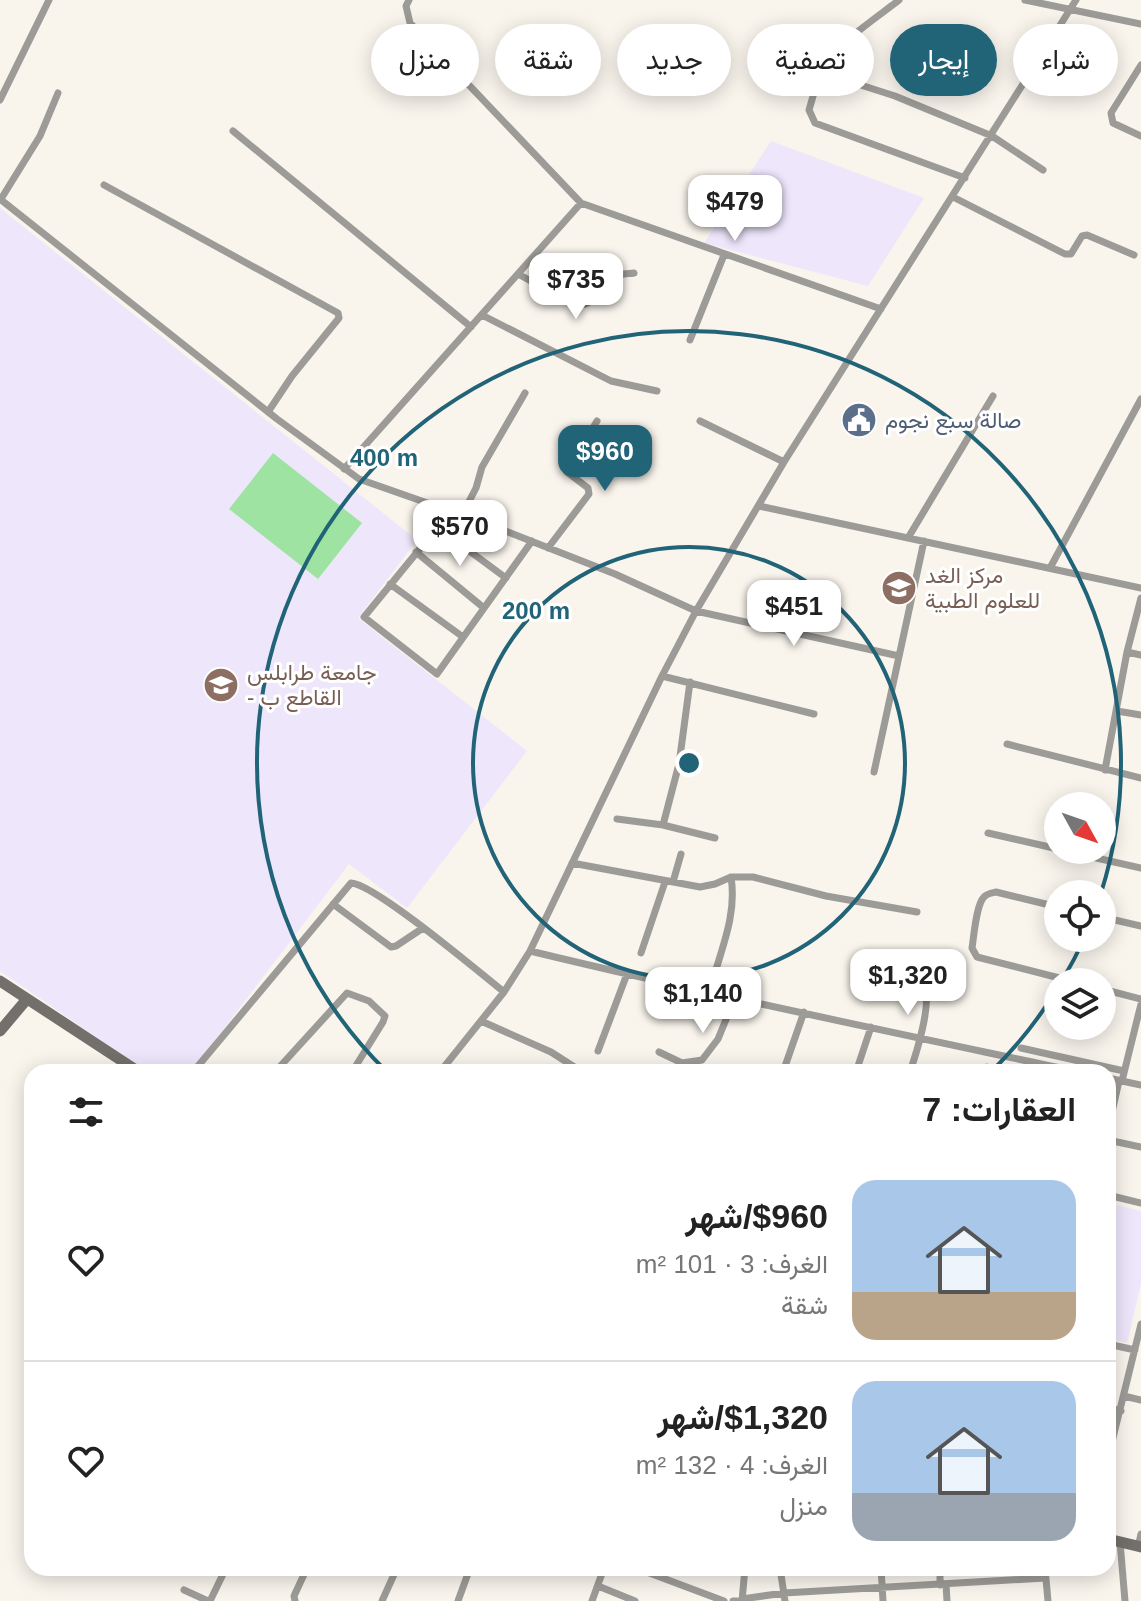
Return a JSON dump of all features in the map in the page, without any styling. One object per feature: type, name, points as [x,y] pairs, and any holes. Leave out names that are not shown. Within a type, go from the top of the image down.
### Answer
[{"type":"street","points":[[0,100],[49,0]]},
{"type":"street","points":[[409,0],[406,6],[410,23],[581,203],[881,309]]},
{"type":"street","points":[[868,24],[899,0]]},
{"type":"street","points":[[1025,0],[1141,24]]},
{"type":"street","points":[[446,1064],[504,992],[530,951],[662,676],[696,611],[784,462],[1076,0]]},
{"type":"street","points":[[1141,65],[1111,113],[1111,118],[1113,123],[1141,136]]},
{"type":"street","points":[[874,89],[992,136],[1043,170]]},
{"type":"street","points":[[58,93],[40,136],[0,199],[344,469],[372,486],[532,541],[696,611],[899,656]]},
{"type":"street","points":[[813,96],[809,110],[815,123],[965,178]]},
{"type":"street","points":[[233,131],[471,327]]},
{"type":"street","points":[[104,185],[338,313],[339,318],[292,376],[268,412]]},
{"type":"street","points":[[953,197],[1065,254],[1071,254],[1082,236],[1087,235],[1134,255]]},
{"type":"street","points":[[344,469],[581,203]]},
{"type":"street","points":[[690,340],[724,255]]},
{"type":"street","points":[[518,274],[582,306],[620,275],[634,273]]},
{"type":"street","points":[[482,315],[611,381],[657,391]]},
{"type":"street","points":[[462,515],[476,488],[482,467],[525,393]]},
{"type":"street","points":[[908,538],[993,396]]},
{"type":"street","points":[[1050,568],[1141,399]]},
{"type":"street","points":[[548,548],[589,494],[588,488],[567,472],[597,421]]},
{"type":"street","points":[[700,421],[784,462]]},
{"type":"street","points":[[759,506],[1141,588]]},
{"type":"street","points":[[450,512],[364,617],[437,674],[532,541]]},
{"type":"street","points":[[437,527],[506,578]]},
{"type":"street","points":[[874,772],[924,541]]},
{"type":"street","points":[[416,552],[484,608]]},
{"type":"street","points":[[390,584],[463,637]]},
{"type":"street","points":[[1105,770],[1127,652],[1141,598]]},
{"type":"street","points":[[1127,652],[1141,655]]},
{"type":"street","points":[[662,676],[814,714]]},
{"type":"street","points":[[663,825],[681,755],[690,682]]},
{"type":"street","points":[[1117,711],[1141,715]]},
{"type":"street","points":[[1007,744],[1141,778]]},
{"type":"street","points":[[617,819],[663,825],[715,838]]},
{"type":"street","points":[[988,833],[1044,846]]},
{"type":"street","points":[[641,953],[681,854]]},
{"type":"street","points":[[1116,862],[1141,868]]},
{"type":"street","points":[[572,863],[700,887],[731,877],[753,877],[826,896],[917,912]]},
{"type":"street","points":[[712,983],[733,910],[731,877]]},
{"type":"street","points":[[200,1064],[349,884],[356,883],[423,928],[504,992]]},
{"type":"street","points":[[1044,904],[996,892],[987,894],[983,897],[977,916],[972,948],[977,957],[1044,974]]},
{"type":"street","points":[[333,904],[391,947],[423,928]]},
{"type":"street","points":[[1116,920],[1141,926]]},
{"type":"street","points":[[530,951],[734,1000],[804,1012],[1037,1064]]},
{"type":"street","points":[[889,969],[910,977],[924,986],[927,993],[922,1038],[913,1064]]},
{"type":"street","points":[[598,1051],[627,974]]},
{"type":"street","points":[[0,981],[127,1064]]},
{"type":"street","points":[[282,1064],[347,993],[369,1001],[385,1016],[357,1064]]},
{"type":"street","points":[[1116,993],[1141,1001],[1116,1100]]},
{"type":"street","points":[[0,1031],[27,999]]},
{"type":"street","points":[[659,1052],[682,1063],[702,1060],[718,1039],[734,1000]]},
{"type":"street","points":[[786,1064],[804,1012]]},
{"type":"street","points":[[481,1021],[551,1052],[570,1064]]},
{"type":"street","points":[[859,1064],[871,1027]]},
{"type":"street","points":[[1021,1048],[1093,1064]]},
{"type":"street","points":[[1116,1069],[1124,1071]]},
{"type":"street","points":[[1116,1080],[1141,1085]]},
{"type":"street","points":[[1116,1142],[1141,1147]]},
{"type":"street","points":[[1116,1197],[1141,1203]]},
{"type":"street","points":[[1116,1429],[1141,1324]]},
{"type":"street","points":[[1116,1346],[1135,1350]]},
{"type":"street","points":[[1129,1375],[1141,1378]]},
{"type":"street","points":[[1124,1396],[1141,1400]]},
{"type":"street","points":[[1116,1409],[1121,1411]]},
{"type":"street","points":[[1116,1541],[1139,1547],[1141,1534]]},
{"type":"street","points":[[1116,1552],[1125,1601]]},
{"type":"street","points":[[184,1590],[209,1601],[222,1576]]},
{"type":"street","points":[[295,1601],[294,1596],[303,1576]]},
{"type":"street","points":[[382,1601],[393,1576]]},
{"type":"street","points":[[458,1601],[467,1576]]},
{"type":"street","points":[[592,1601],[601,1576]]},
{"type":"street","points":[[657,1576],[724,1601]]},
{"type":"street","points":[[744,1576],[739,1600],[1045,1578],[1048,1601]]},
{"type":"street","points":[[781,1576],[784,1597]]},
{"type":"street","points":[[882,1576],[883,1601]]},
{"type":"street","points":[[942,1576],[947,1601]]},
{"type":"street","points":[[598,1586],[635,1601]]},
{"type":"shaded area","points":[[771,141],[924,198],[868,286],[704,243]]},
{"type":"shaded area","name":"جامعة طرابلس - القاطع ب","points":[[0,208],[417,540],[358,618],[527,751],[407,908],[349,864],[197,1064],[135,1064],[0,971]]},
{"type":"shaded area","points":[[1116,1205],[1141,1211],[1141,1284],[1127,1343],[1116,1340]]},
{"type":"green space","points":[[273,453],[362,523],[318,579],[229,509]]},
{"type":"place","name":"صالة سبع نجوم","points":[[859,420]]},
{"type":"place","name":"مركز الغد للعلوم الطبية","points":[[899,588]]},
{"type":"place","name":"جامعة طرابلس - القاطع ب","points":[[221,685]]}]
